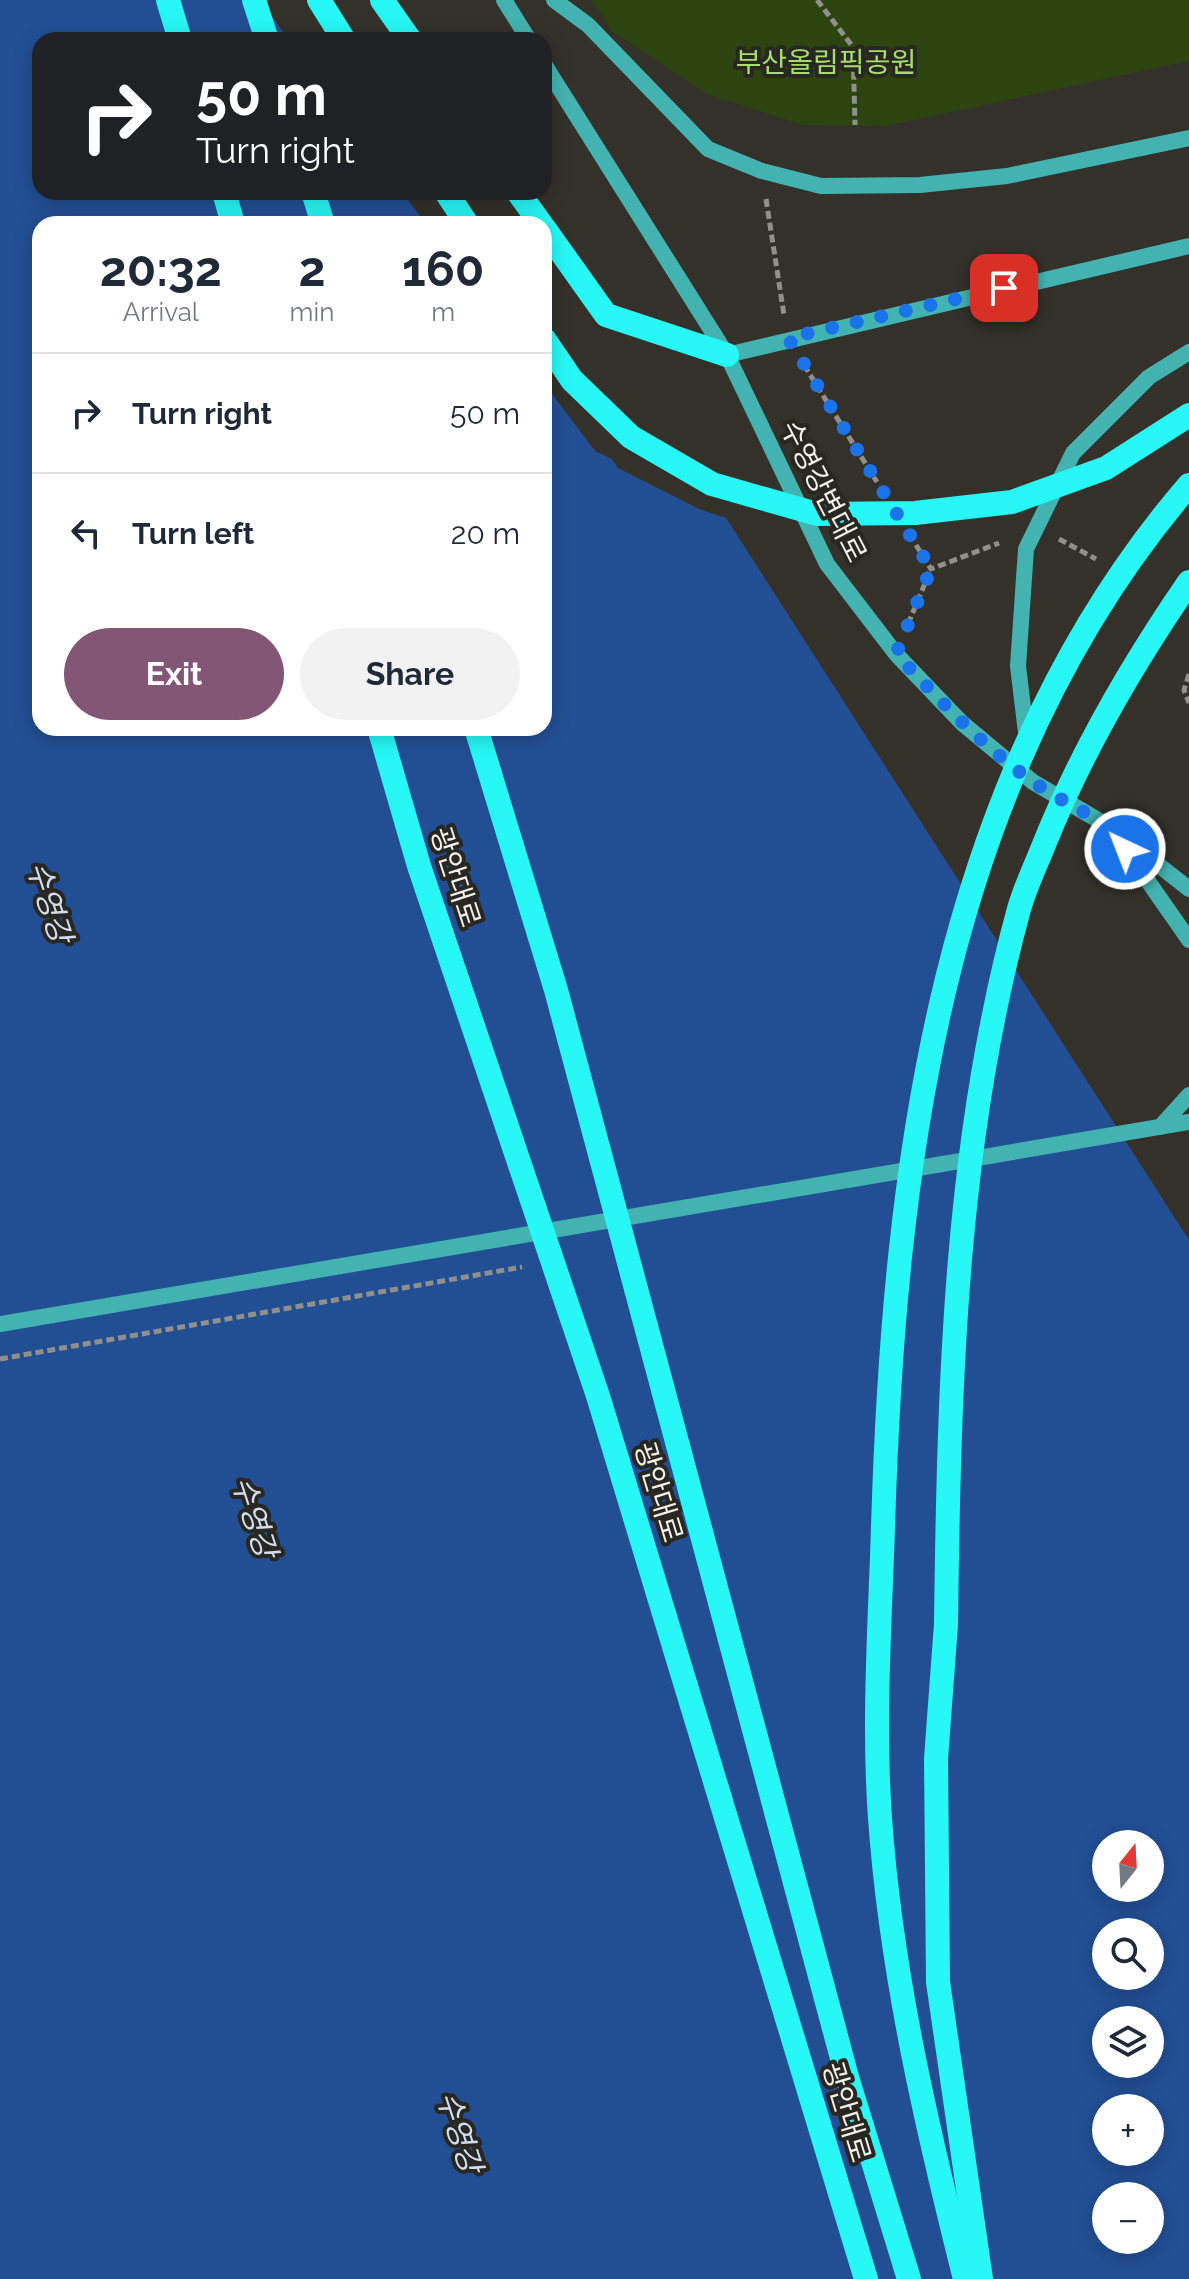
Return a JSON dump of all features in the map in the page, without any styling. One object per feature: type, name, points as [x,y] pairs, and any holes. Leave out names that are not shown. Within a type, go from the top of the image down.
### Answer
[{"type":"highway","points":[[168,0],[178,32]]},
{"type":"highway","points":[[254,0],[264,32]]},
{"type":"highway","points":[[319,0],[339,32]]},
{"type":"highway","points":[[382,0],[404,32]]},
{"type":"highway","points":[[552,240],[606,315],[727,355]]},
{"type":"highway","points":[[552,351],[572,380],[631,437],[712,484],[817,514],[915,513],[1012,502],[1106,468],[1189,415]]},
{"type":"highway","points":[[965,2279],[927,2126],[897,1966],[880,1816],[880,1630],[888,1364],[905,1214],[928,1057],[948,964],[1022,754],[1080,634],[1189,485]]},
{"type":"highway","points":[[981,2279],[938,1982],[936,1759],[946,1624],[948,1415],[961,1224],[985,1064],[1020,907],[1070,779],[1144,646],[1189,582]]},
{"type":"highway","name":"광안대로","points":[[381,736],[419,866],[598,1396],[866,2279]]},
{"type":"highway","name":"광안대로","points":[[478,736],[556,990],[847,2077],[909,2279]]},
{"type":"main road","points":[[504,0],[524,32]]},
{"type":"main road","points":[[554,0],[588,25],[708,149],[762,171],[821,186],[920,185],[1007,176],[1189,138]]},
{"type":"main road","name":"수영강변대로","points":[[552,77],[727,355],[827,564],[896,654],[962,723],[1033,782],[1110,827],[1189,889]]},
{"type":"main road","points":[[727,355],[788,338],[1189,246]]},
{"type":"main road","points":[[1033,782],[1018,666],[1026,549],[1073,453],[1149,377],[1189,352]]},
{"type":"main road","points":[[1110,827],[1189,940]]},
{"type":"main road","points":[[1160,1127],[1189,1095]]},
{"type":"main road","points":[[0,1324],[1189,1122]]},
{"type":"path","points":[[817,0],[853,47],[855,125]]},
{"type":"path","points":[[762,171],[788,338],[880,488]]},
{"type":"path","points":[[1052,535],[1107,564]]},
{"type":"path","points":[[896,654],[931,569],[1011,538]]},
{"type":"path","points":[[914,542],[931,569]]},
{"type":"path","points":[[1189,674],[1184,690],[1189,703]]},
{"type":"green space","name":"부산올림픽공원","points":[[592,0],[1189,0],[1189,61],[886,126],[803,125],[707,94],[612,31]]},
{"type":"water","name":"수영강","points":[[0,0],[260,0],[283,32],[32,32],[32,200],[408,200],[420,216],[32,216],[32,736],[552,736],[552,394],[595,451],[650,477],[689,460],[1189,1240],[1189,2279],[0,2279]]},
{"type":"pier","points":[[608,453],[650,473],[691,456],[732,520],[699,509],[618,468]]},
{"type":"route","points":[[1004,288],[788,338],[931,569],[896,654],[962,723],[1033,782],[1110,827],[1125,849]]}]
